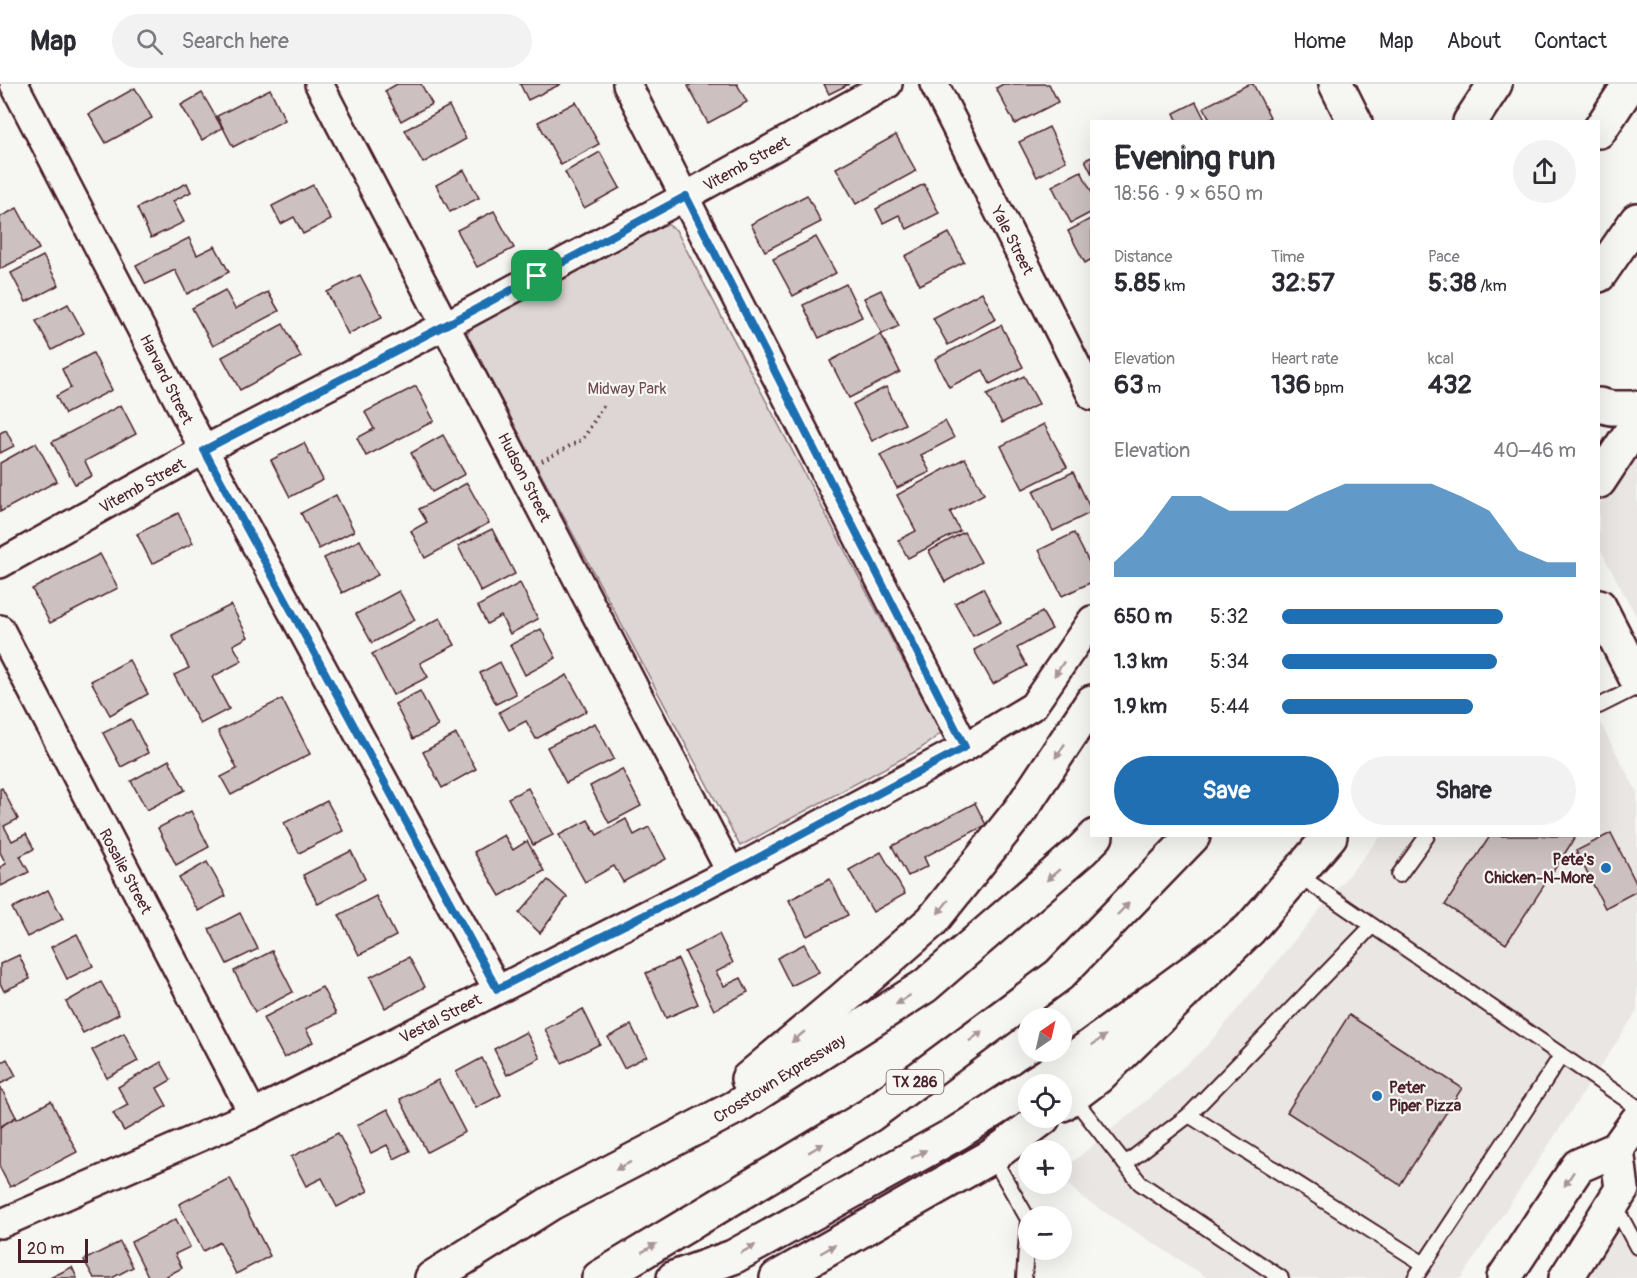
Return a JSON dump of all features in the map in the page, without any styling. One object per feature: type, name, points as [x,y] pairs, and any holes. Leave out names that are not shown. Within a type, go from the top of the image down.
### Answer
[{"type":"main road","points":[[1336,84],[1354,120]]},
{"type":"main road","points":[[1471,120],[1495,84]]},
{"type":"main road","points":[[1600,129],[1630,84]]},
{"type":"main road","points":[[1600,274],[1637,219]]},
{"type":"main road","points":[[1600,405],[1611,408],[1637,408]]},
{"type":"main road","points":[[1600,479],[1637,423]]},
{"type":"main road","points":[[1600,608],[1637,680]]},
{"type":"main road","points":[[675,1139],[842,1000],[932,921],[1021,809],[1090,705]]},
{"type":"main road","name":"Crosstown Expressway","points":[[432,1278],[551,1203],[736,1107],[924,986],[1095,837]]},
{"type":"main road","name":"TX 286","points":[[599,1278],[870,1115],[1059,975],[1192,837]]},
{"type":"main road","points":[[1072,1096],[1099,1076],[1249,930],[1329,837]]},
{"type":"main road","points":[[1049,1074],[1249,930]]},
{"type":"main road","points":[[674,1278],[743,1251],[957,1133],[1018,1094]]},
{"type":"main road","points":[[777,1278],[992,1156],[1030,1128]]},
{"type":"main road","points":[[1566,1278],[1622,1189],[1629,1140]]},
{"type":"main road","points":[[1504,1278],[1578,1166],[1629,1140]]},
{"type":"street","name":"Harvard Street","points":[[14,84],[204,450],[497,989]]},
{"type":"street","name":"Hudson Street","points":[[319,84],[730,871]]},
{"type":"street","points":[[627,84],[965,747]]},
{"type":"street","name":"Vitemb Street","points":[[0,564],[204,450],[686,196],[888,84]]},
{"type":"street","name":"Yale Street","points":[[934,84],[1090,392]]},
{"type":"street","name":"Vestal Street","points":[[0,1224],[253,1114],[730,871],[965,747],[1033,706],[1090,624]]},
{"type":"street","name":"Rosalie Street","points":[[0,629],[253,1114]]},
{"type":"lane","points":[[1600,706],[1637,687]]},
{"type":"lane","points":[[1399,874],[1426,837]]},
{"type":"lane","points":[[1297,874],[1637,1107]]},
{"type":"lane","points":[[1125,1164],[1189,1114],[1372,926]]},
{"type":"lane","points":[[1414,1278],[1561,1056]]},
{"type":"lane","points":[[1072,1106],[1140,1183],[1281,1278]]},
{"type":"lane","points":[[1189,1114],[1424,1264]]},
{"type":"lane","points":[[992,1156],[1028,1219],[1024,1278]]},
{"type":"lane","points":[[1613,1202],[1637,1247]]},
{"type":"path","points":[[542,461],[583,439],[606,403]]},
{"type":"shaded area","points":[[1637,448],[1637,618],[1600,549],[1600,504]]},
{"type":"shaded area","points":[[1600,723],[1637,792],[1637,1011],[1461,1278],[1208,1278],[1081,1197],[1072,1188],[1072,1163],[1208,1045],[1380,837],[1600,837]]},
{"type":"shaded area","points":[[1620,1225],[1637,1260],[1637,1278],[1589,1278]]},
{"type":"green space","name":"Midway Park","points":[[667,224],[676,230],[941,733],[920,749],[740,846],[467,336],[473,322]]},
{"type":"building","points":[[397,84],[421,84],[432,104],[401,121],[385,91]]},
{"type":"building","points":[[520,84],[561,84],[528,100]]},
{"type":"building","points":[[692,84],[737,84],[747,102],[708,123],[688,86]]},
{"type":"building","points":[[824,84],[849,84],[829,94]]},
{"type":"building","points":[[1003,84],[1049,84],[1058,102],[1015,124],[996,88]]},
{"type":"building","points":[[1253,84],[1270,117],[1265,120],[1210,120],[1204,107]]},
{"type":"building","points":[[135,88],[152,118],[106,143],[89,114]]},
{"type":"building","points":[[270,89],[285,120],[233,147],[217,116]]},
{"type":"building","points":[[202,93],[222,128],[202,140],[181,105]]},
{"type":"building","points":[[576,102],[599,144],[561,165],[538,122]]},
{"type":"building","points":[[1196,102],[1205,120],[1177,120],[1174,113]]},
{"type":"building","points":[[449,106],[466,139],[423,163],[405,130]]},
{"type":"building","points":[[1049,127],[1066,161],[1037,177],[1019,142]]},
{"type":"building","points":[[896,135],[916,171],[856,204],[836,168]]},
{"type":"building","points":[[600,152],[620,188],[584,208],[565,172]]},
{"type":"building","points":[[1090,158],[1090,170],[1085,160]]},
{"type":"building","points":[[464,170],[479,198],[450,212],[436,185]]},
{"type":"building","points":[[1081,171],[1090,189],[1090,213],[1071,223],[1052,186]]},
{"type":"building","points":[[187,183],[191,192],[173,201],[184,222],[151,238],[137,208]]},
{"type":"building","points":[[924,184],[939,213],[907,229],[899,215],[883,223],[876,209]]},
{"type":"building","points":[[313,185],[331,220],[303,234],[294,217],[281,224],[272,206]]},
{"type":"building","points":[[807,195],[821,222],[765,251],[751,224]]},
{"type":"building","points":[[17,208],[39,249],[0,269],[0,217]]},
{"type":"building","points":[[494,211],[514,248],[477,267],[457,230]]},
{"type":"building","points":[[1090,219],[1090,260],[1085,263],[1068,231]]},
{"type":"building","points":[[949,233],[964,262],[920,285],[905,256]]},
{"type":"building","points":[[816,237],[836,273],[793,296],[773,259]]},
{"type":"building","points":[[189,238],[197,255],[215,246],[229,272],[187,294],[175,270],[146,284],[136,265]]},
{"type":"building","points":[[43,256],[59,285],[26,302],[11,273]]},
{"type":"building","points":[[360,275],[382,317],[348,334],[327,292]]},
{"type":"building","points":[[846,284],[862,317],[819,338],[803,305]]},
{"type":"building","points":[[225,290],[235,309],[268,292],[279,311],[213,346],[192,308]]},
{"type":"building","points":[[881,290],[899,326],[882,334],[864,298]]},
{"type":"building","points":[[982,292],[996,319],[948,345],[933,318]]},
{"type":"building","points":[[68,304],[84,333],[52,350],[36,321]]},
{"type":"building","points":[[283,324],[301,357],[240,390],[222,357]]},
{"type":"building","points":[[1001,325],[1023,367],[990,384],[983,370],[949,387],[935,359]]},
{"type":"building","points":[[881,334],[900,372],[849,398],[830,361]]},
{"type":"building","points":[[93,353],[112,390],[65,414],[56,396],[71,388],[62,369]]},
{"type":"building","points":[[1024,376],[1039,404],[1002,423],[987,395]]},
{"type":"building","points":[[416,386],[434,421],[366,456],[357,438],[374,429],[365,412]]},
{"type":"building","points":[[886,387],[905,424],[872,441],[853,404]]},
{"type":"building","points":[[121,405],[136,434],[85,461],[92,476],[75,484],[52,442]]},
{"type":"building","points":[[945,421],[954,438],[921,455],[930,472],[897,488],[880,455]]},
{"type":"building","points":[[1044,424],[1067,467],[1023,489],[1001,446]]},
{"type":"building","points":[[6,430],[14,446],[0,453],[0,433]]},
{"type":"building","points":[[443,435],[465,474],[432,492],[411,453]]},
{"type":"building","points":[[36,443],[57,481],[0,512],[0,463]]},
{"type":"building","points":[[304,443],[323,480],[290,497],[271,460]]},
{"type":"building","points":[[965,458],[984,494],[950,512],[960,531],[908,558],[898,540],[916,531],[897,495]]},
{"type":"building","points":[[1073,472],[1090,508],[1090,513],[1053,531],[1033,491]]},
{"type":"building","points":[[467,483],[489,523],[425,558],[411,531],[427,522],[419,509]]},
{"type":"building","points":[[336,495],[354,531],[319,549],[301,513]]},
{"type":"building","points":[[178,513],[193,543],[152,564],[137,534]]},
{"type":"building","points":[[492,529],[515,574],[481,592],[458,546]]},
{"type":"building","points":[[964,532],[981,562],[945,582],[929,551]]},
{"type":"building","points":[[1074,533],[1090,564],[1090,583],[1062,596],[1039,550]]},
{"type":"building","points":[[360,540],[378,575],[342,593],[324,558]]},
{"type":"building","points":[[100,554],[118,588],[50,623],[32,589]]},
{"type":"building","points":[[520,583],[538,619],[510,634],[501,616],[487,624],[478,606]]},
{"type":"building","points":[[983,588],[1001,622],[973,636],[955,603]]},
{"type":"building","points":[[399,591],[415,620],[372,643],[356,614]]},
{"type":"building","points":[[231,605],[248,637],[233,645],[242,661],[212,677],[229,709],[200,724],[174,675],[189,668],[172,635]]},
{"type":"building","points":[[1042,612],[1052,629],[1017,648],[1027,666],[993,684],[974,650]]},
{"type":"building","points":[[440,618],[455,645],[420,663],[428,677],[393,695],[372,654]]},
{"type":"building","points":[[541,629],[556,658],[525,675],[510,645]]},
{"type":"building","points":[[129,660],[148,694],[110,715],[91,681]]},
{"type":"building","points":[[500,662],[516,694],[496,704],[480,673]]},
{"type":"building","points":[[567,675],[587,711],[536,739],[526,721],[509,730],[499,712]]},
{"type":"building","points":[[420,691],[438,726],[413,739],[395,704]]},
{"type":"building","points":[[282,699],[310,754],[231,795],[221,777],[237,769],[218,731]]},
{"type":"building","points":[[131,719],[148,753],[121,767],[103,733]]},
{"type":"building","points":[[595,723],[614,759],[566,783],[547,747]]},
{"type":"building","points":[[456,734],[476,769],[442,788],[423,752]]},
{"type":"building","points":[[169,760],[185,790],[147,810],[131,781]]},
{"type":"building","points":[[622,769],[641,806],[609,823],[590,786]]},
{"type":"building","points":[[2,788],[18,819],[4,826],[12,841],[26,834],[34,849],[20,856],[29,872],[1,886],[0,867],[6,864],[0,852],[0,789]]},
{"type":"building","points":[[528,788],[553,835],[533,845],[508,798]]},
{"type":"building","points":[[327,801],[343,831],[299,853],[284,823]]},
{"type":"building","points":[[975,803],[986,825],[924,857],[928,866],[908,876],[892,846]]},
{"type":"building","points":[[191,811],[209,847],[176,865],[158,828]]},
{"type":"building","points":[[626,819],[634,835],[649,827],[666,859],[623,882],[614,866],[585,882],[559,835],[588,820],[597,835]]},
{"type":"building","name":"Pete's Chicken-N-More","points":[[1611,833],[1637,885],[1637,891],[1605,908],[1576,851]]},
{"type":"building","points":[[504,835],[513,850],[527,841],[544,871],[500,896],[474,852]]},
{"type":"building","points":[[1489,837],[1575,837],[1506,944],[1445,905]]},
{"type":"building","points":[[351,851],[365,879],[318,904],[303,875]]},
{"type":"building","points":[[881,852],[905,894],[873,912],[849,870]]},
{"type":"building","points":[[207,862],[226,896],[198,911],[179,878]]},
{"type":"building","points":[[830,879],[848,915],[807,936],[789,900]]},
{"type":"building","points":[[548,880],[567,897],[540,933],[519,913]]},
{"type":"building","points":[[48,890],[63,919],[27,937],[12,908]]},
{"type":"building","points":[[376,896],[396,936],[359,955],[339,915]]},
{"type":"building","points":[[240,913],[258,949],[227,964],[209,929]]},
{"type":"building","points":[[77,934],[93,966],[67,979],[51,947]]},
{"type":"building","points":[[719,934],[733,963],[716,972],[724,986],[741,978],[748,992],[714,1010],[685,952]]},
{"type":"building","points":[[804,944],[819,972],[791,986],[777,958]]},
{"type":"building","points":[[272,951],[293,992],[255,1012],[234,971]]},
{"type":"building","points":[[19,955],[30,979],[4,991],[0,983],[0,964]]},
{"type":"building","points":[[409,957],[425,987],[385,1008],[370,977]]},
{"type":"building","points":[[678,959],[698,1004],[666,1018],[646,973]]},
{"type":"building","points":[[101,982],[119,1014],[83,1033],[66,1002]]},
{"type":"building","points":[[322,987],[336,1014],[306,1029],[313,1042],[284,1058],[263,1018]]},
{"type":"building","points":[[583,1009],[600,1044],[562,1063],[545,1029]]},
{"type":"building","name":"Peter Piper Pizza","points":[[1349,1015],[1462,1088],[1400,1185],[1287,1112]]},
{"type":"building","points":[[631,1025],[647,1056],[624,1068],[608,1037]]},
{"type":"building","points":[[526,1032],[540,1058],[507,1075],[494,1049]]},
{"type":"building","points":[[124,1033],[138,1061],[107,1078],[92,1050]]},
{"type":"building","points":[[482,1058],[501,1095],[476,1108],[456,1072]]},
{"type":"building","points":[[7,1059],[16,1076],[0,1084],[0,1063]]},
{"type":"building","points":[[161,1062],[171,1080],[157,1088],[167,1106],[124,1131],[113,1113],[128,1105],[118,1087]]},
{"type":"building","points":[[438,1080],[465,1132],[427,1152],[400,1099]]},
{"type":"building","points":[[0,1086],[16,1117],[0,1127]]},
{"type":"building","points":[[51,1101],[77,1152],[10,1187],[0,1168],[0,1127]]},
{"type":"building","points":[[388,1109],[410,1151],[394,1159],[387,1145],[371,1153],[357,1125]]},
{"type":"building","points":[[338,1133],[368,1191],[337,1207],[322,1178],[306,1186],[291,1157]]},
{"type":"building","points":[[230,1178],[270,1256],[236,1274],[220,1242],[203,1251],[179,1204]]},
{"type":"building","points":[[176,1219],[190,1247],[175,1254],[182,1268],[163,1278],[149,1278],[131,1242]]},
{"type":"building","points":[[120,1242],[133,1267],[112,1278],[94,1278],[84,1260]]},
{"type":"building","points":[[72,1267],[77,1278],[50,1278]]},
{"type":"place","name":"Pete's Chicken-N-More","points":[[1606,868]]},
{"type":"place","name":"Peter Piper Pizza","points":[[1377,1096]]},
{"type":"route","points":[[686,196],[965,747],[752,861],[497,989],[204,450],[537,276],[686,196]]}]
